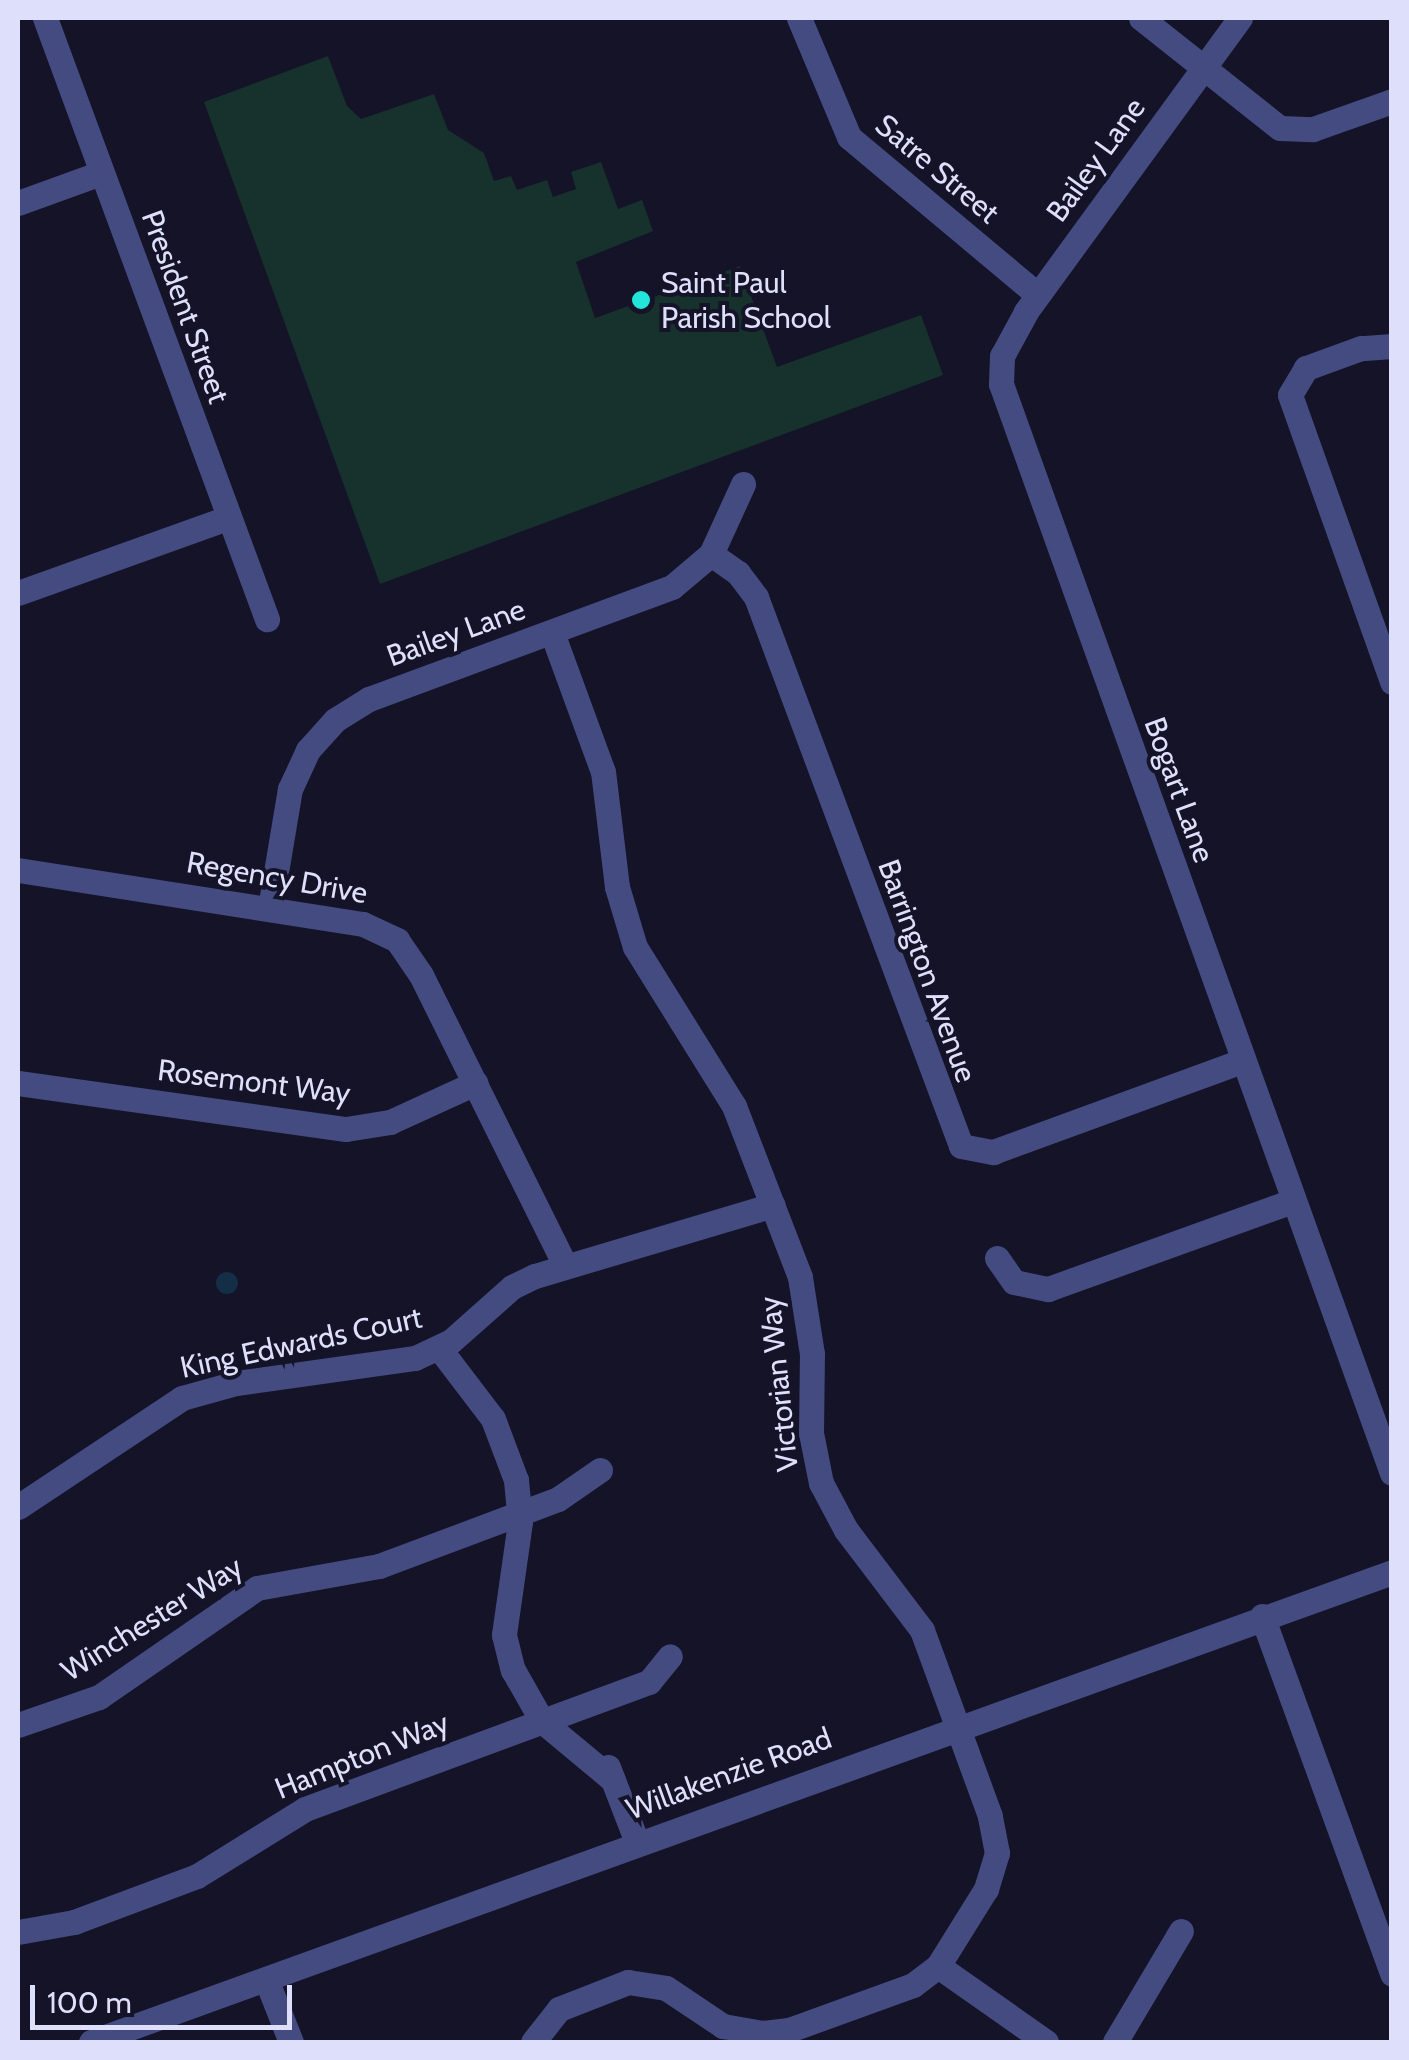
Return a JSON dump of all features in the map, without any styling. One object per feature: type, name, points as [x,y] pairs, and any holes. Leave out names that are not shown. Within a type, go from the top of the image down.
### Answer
[{"type":"street","name":"President Street","points":[[45,18],[267,619]]},
{"type":"street","name":"Satre Street","points":[[798,18],[849,138],[1038,295]]},
{"type":"street","points":[[1141,18],[1261,119],[1292,131],[1392,100]]},
{"type":"street","name":"Bailey Lane","points":[[1004,401],[1002,356],[1038,295],[1240,18]]},
{"type":"street","points":[[18,203],[101,173]]},
{"type":"street","points":[[1392,346],[1361,348],[1306,368],[1292,388],[1292,408],[1392,682]]},
{"type":"street","name":"Bogart Lane","points":[[1004,401],[1239,1062],[1392,1474]]},
{"type":"street","name":"Bailey Lane","points":[[270,908],[290,789],[325,730],[368,699],[672,587],[711,554],[744,484]]},
{"type":"street","points":[[18,593],[228,518]]},
{"type":"street","name":"Barrington Avenue","points":[[711,554],[738,573],[756,596],[952,1133],[970,1157],[1239,1062]]},
{"type":"street","name":"Victorian Way","points":[[533,2042],[559,2008],[616,1985],[666,1988],[723,2026],[762,2033],[790,2030],[913,1985],[938,1966],[986,1889],[996,1853],[958,1726],[915,1616],[846,1530],[821,1483],[811,1433],[808,1308],[773,1204],[727,1092],[635,947],[615,877],[604,772],[552,633]]},
{"type":"street","name":"Regency Drive","points":[[18,870],[363,924],[396,940],[421,974],[564,1265]]},
{"type":"street","name":"Rosemont Way","points":[[18,1083],[346,1129],[390,1122],[475,1083]]},
{"type":"street","points":[[997,1258],[1014,1282],[1048,1289],[1292,1201]]},
{"type":"street","name":"King Edwards Court","points":[[18,1507],[182,1398],[236,1383],[393,1363],[440,1348],[512,1286],[622,1244],[709,1228],[773,1204]]},
{"type":"street","points":[[440,1348],[501,1432],[520,1514],[505,1646],[551,1728],[580,1740],[605,1761],[637,1842]]},
{"type":"street","name":"Winchester Way","points":[[18,1725],[99,1697],[268,1583],[368,1570],[568,1495],[600,1470]]},
{"type":"street","name":"Willakenzie Road","points":[[91,2042],[1392,1572]]},
{"type":"street","points":[[1262,1616],[1392,1974]]},
{"type":"street","name":"Hampton Way","points":[[18,1932],[74,1922],[197,1876],[305,1810],[551,1728],[650,1682],[670,1656]]},
{"type":"street","points":[[1115,2042],[1180,1931]]},
{"type":"street","points":[[938,1966],[1032,2039]]},
{"type":"street","points":[[266,1978],[291,2042]]},
{"type":"green space","name":"Saint Paul Parish School","points":[[328,56],[347,106],[361,119],[434,94],[448,130],[484,153],[494,181],[511,176],[517,190],[547,180],[553,197],[576,189],[571,172],[601,162],[618,209],[642,200],[653,231],[576,262],[595,318],[740,266],[777,367],[921,315],[943,375],[380,584],[204,102]]},
{"type":"water","points":[[227,1272],[235,1275],[235,1291],[227,1294],[219,1291],[216,1283],[219,1275]]},
{"type":"place","name":"Saint Paul Parish School","points":[[641,300]]}]
